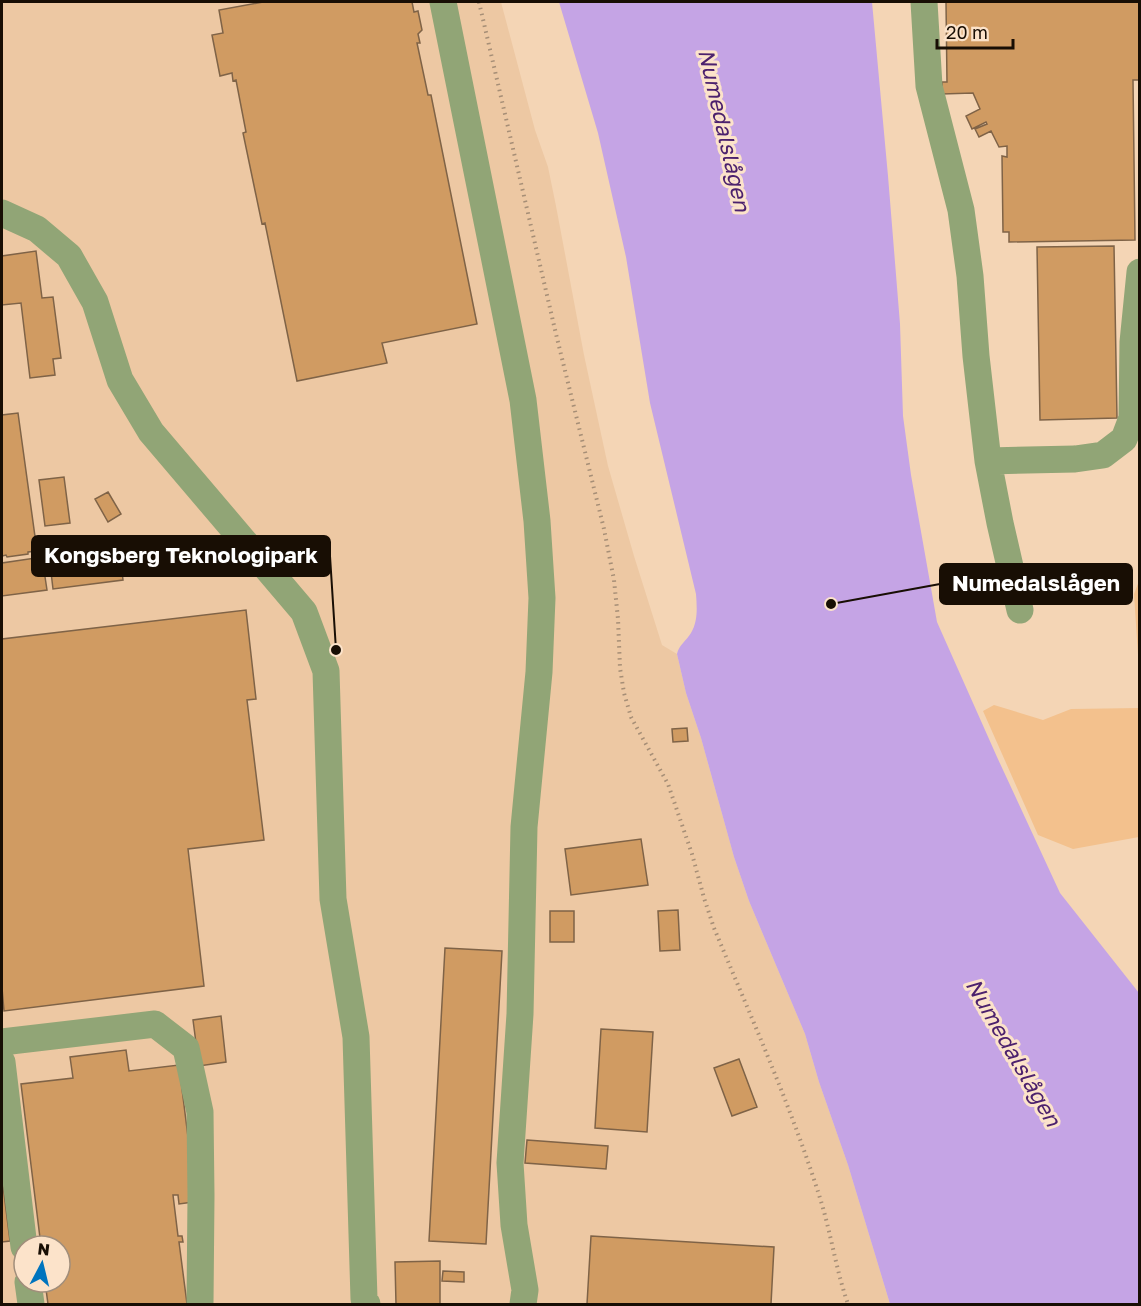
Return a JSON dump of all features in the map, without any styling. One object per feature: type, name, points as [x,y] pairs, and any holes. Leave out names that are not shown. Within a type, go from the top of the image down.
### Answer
[{"type":"lane","points":[[443,2],[523,400],[537,521],[542,598],[539,672],[524,826],[520,1014],[510,1163],[514,1226],[525,1290],[523,1305]]},
{"type":"lane","points":[[924,2],[929,86],[961,210],[969,265],[976,356],[988,460],[1020,610]]},
{"type":"lane","points":[[2,213],[37,229],[69,256],[95,302],[120,380],[152,432],[304,612],[326,670],[333,899],[356,1037],[364,1299],[367,1305]]},
{"type":"lane","points":[[988,460],[1075,459],[1103,455],[1124,439],[1132,418],[1133,342],[1140,272]]},
{"type":"lane","points":[[2,1042],[155,1024],[186,1048],[200,1112],[200,1305]]},
{"type":"lane","points":[[2,1062],[22,1234]]},
{"type":"path","points":[[479,2],[604,529],[614,580],[620,668],[626,701],[631,717],[668,784],[714,928],[796,1127],[820,1200],[848,1305]]},
{"type":"shaded area","points":[[2,2],[501,2],[535,130],[548,167],[608,466],[634,556],[662,645],[677,654],[686,693],[734,857],[749,901],[805,1034],[890,1304],[2,1304]]},
{"type":"shaded area","points":[[1139,581],[1139,670],[1134,594]]},
{"type":"shaded area","points":[[994,705],[1043,720],[1071,709],[1139,708],[1139,837],[1073,849],[1038,835],[983,711]]},
{"type":"water","points":[[559,2],[872,2],[900,324],[903,416],[937,622],[1060,893],[1139,993],[1139,1304],[890,1304],[805,1034],[749,901],[734,857],[686,693],[677,654],[695,624],[696,594],[650,403],[626,257],[598,133]]},
{"type":"building","points":[[263,2],[412,2],[414,12],[418,11],[422,30],[418,34],[420,43],[417,43],[428,95],[431,95],[477,324],[382,343],[387,363],[297,381],[265,223],[262,224],[243,133],[246,132],[236,80],[233,81],[232,73],[220,76],[212,35],[223,33],[219,10]]},
{"type":"building","points":[[946,2],[1139,2],[1140,80],[1133,80],[1135,240],[1009,242],[1009,232],[1003,232],[1002,156],[1007,157],[1007,146],[999,147],[991,131],[979,137],[975,129],[987,124],[986,122],[972,129],[966,116],[980,109],[973,93],[942,94],[942,82],[947,82]]},
{"type":"building","points":[[1114,246],[1117,418],[1040,420],[1037,247]]},
{"type":"building","points":[[36,251],[42,298],[53,297],[61,358],[53,359],[55,375],[30,378],[21,303],[2,305],[2,256]]},
{"type":"building","points":[[18,413],[37,551],[7,557],[2,556],[2,415]]},
{"type":"building","points":[[64,477],[70,523],[45,526],[39,480]]},
{"type":"building","points":[[108,492],[121,514],[108,522],[95,499]]},
{"type":"building","points":[[119,547],[123,580],[53,589],[49,555]]},
{"type":"building","points":[[42,557],[47,590],[2,596],[2,563]]},
{"type":"building","points":[[246,610],[256,699],[247,700],[264,840],[188,849],[204,986],[4,1011],[2,988],[2,639]]},
{"type":"building","points":[[687,728],[688,741],[673,742],[672,729]]},
{"type":"building","points":[[641,839],[648,885],[571,895],[565,849]]},
{"type":"building","points":[[678,910],[680,950],[660,951],[658,911]]},
{"type":"building","points":[[550,911],[574,911],[574,942],[550,942]]},
{"type":"building","points":[[445,948],[502,951],[486,1244],[429,1241]]},
{"type":"building","points":[[221,1016],[226,1062],[199,1066],[193,1020]]},
{"type":"building","points":[[601,1029],[653,1032],[647,1132],[595,1128]]},
{"type":"building","points":[[126,1050],[129,1071],[179,1065],[195,1193],[193,1202],[179,1204],[178,1195],[173,1195],[178,1236],[182,1236],[183,1242],[179,1242],[187,1304],[48,1304],[47,1294],[72,1294],[72,1234],[40,1234],[21,1084],[73,1078],[70,1057]]},
{"type":"building","points":[[739,1059],[757,1107],[732,1116],[714,1068]]},
{"type":"building","points":[[527,1140],[608,1146],[606,1169],[525,1163]]},
{"type":"building","points":[[2,1178],[10,1241],[2,1242]]},
{"type":"building","points":[[591,1236],[774,1247],[771,1304],[587,1304]]},
{"type":"building","points":[[440,1261],[440,1304],[396,1304],[395,1262]]},
{"type":"building","points":[[443,1271],[464,1272],[464,1282],[442,1281]]},
{"type":"place","name":"Numedalslågen","points":[[831,604]]},
{"type":"place","name":"Kongsberg Teknologipark","points":[[336,650]]}]
